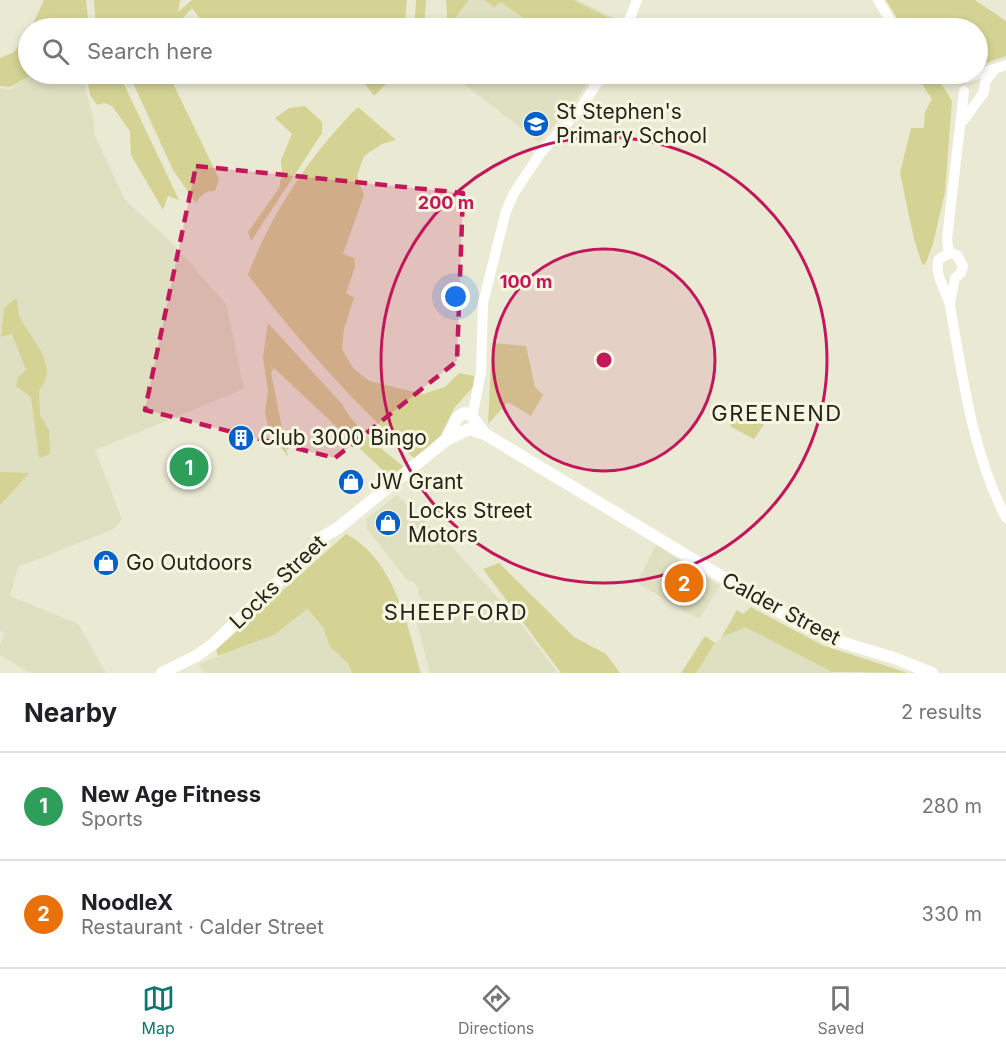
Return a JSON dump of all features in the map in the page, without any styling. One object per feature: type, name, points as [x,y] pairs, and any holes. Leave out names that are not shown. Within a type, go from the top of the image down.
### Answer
[{"type":"main road","name":"Calder Street","points":[[467,422],[800,624],[844,643],[894,658],[932,673]]},
{"type":"main road","name":"Locks Street","points":[[162,673],[198,655],[213,644],[314,548],[321,538],[338,528],[467,422]]},
{"type":"street","points":[[630,18],[636,0]]},
{"type":"street","points":[[878,0],[889,18]]},
{"type":"street","points":[[988,75],[1006,65]]},
{"type":"street","points":[[467,422],[477,395],[483,303],[506,211],[540,154],[582,106],[596,84]]},
{"type":"street","points":[[961,123],[985,89],[984,84]]},
{"type":"street","points":[[964,85],[970,97],[980,96]]},
{"type":"street","points":[[950,253],[947,239],[964,85]]},
{"type":"street","points":[[950,303],[955,278],[963,270],[962,262],[957,255],[950,253],[939,259],[936,267],[950,303],[979,451],[1006,518]]},
{"type":"street","points":[[940,275],[947,279],[955,278]]},
{"type":"highlighted area","points":[[196,166],[463,193],[457,361],[335,458],[145,410]]},
{"type":"shaded area","points":[[44,0],[86,0],[88,18],[36,18]]},
{"type":"shaded area","points":[[94,0],[180,0],[178,12],[192,0],[407,0],[405,18],[200,18],[192,8],[183,18],[95,18]]},
{"type":"shaded area","points":[[416,0],[426,0],[425,18],[415,18]]},
{"type":"shaded area","points":[[446,0],[469,0],[455,18],[446,18]]},
{"type":"shaded area","points":[[469,0],[577,0],[614,18],[455,18]]},
{"type":"shaded area","points":[[485,0],[573,0],[609,18],[524,18],[501,2],[494,7]]},
{"type":"shaded area","points":[[886,0],[975,0],[1006,21],[1006,56],[988,62],[988,18],[897,18]]},
{"type":"shaded area","points":[[18,47],[18,82],[10,87],[0,86],[0,58],[14,52]]},
{"type":"shaded area","points":[[18,83],[84,84],[94,122],[94,134],[125,200],[170,241],[226,304],[244,389],[95,450],[122,519],[114,529],[18,567],[10,596],[78,624],[106,673],[30,673],[0,655],[0,645],[5,633],[0,631],[0,88],[10,89]]},
{"type":"shaded area","points":[[88,84],[124,84],[179,200],[168,196],[163,210],[131,155],[130,131],[112,106],[104,103],[97,105],[90,95]]},
{"type":"shaded area","points":[[134,84],[173,84],[219,179],[215,191],[204,194],[196,203],[173,170]]},
{"type":"shaded area","points":[[365,84],[386,84],[374,96]]},
{"type":"shaded area","name":"St Stephen's Primary School","points":[[464,84],[586,84],[574,103],[539,142]]},
{"type":"shaded area","points":[[922,84],[941,84],[952,101],[945,192],[933,244],[925,265],[922,264],[914,239],[900,173],[911,128],[924,128],[925,112],[932,99]]},
{"type":"shaded area","points":[[305,106],[322,122],[322,133],[251,241],[248,232],[279,188],[282,174],[281,160],[292,134],[275,118],[289,108]]},
{"type":"shaded area","points":[[358,107],[396,140],[382,144],[364,156],[357,176],[364,195],[343,254],[354,258],[355,267],[346,293],[354,298],[344,329],[342,349],[353,368],[369,381],[423,394],[445,387],[459,373],[474,376],[473,387],[455,407],[440,436],[416,460],[328,371],[248,275],[268,229],[294,185],[324,144]]},
{"type":"shaded area","points":[[16,298],[20,317],[38,345],[46,363],[45,381],[39,390],[40,415],[49,430],[50,454],[39,458],[31,397],[16,386],[18,377],[26,370],[12,334],[1,337],[4,309]]},
{"type":"shaded area","points":[[268,323],[342,404],[354,422],[404,467],[390,477],[274,368],[271,373],[288,457],[269,432],[265,412],[268,391],[263,357]]},
{"type":"shaded area","points":[[492,343],[526,346],[535,387],[543,395],[531,416],[508,402],[488,424]]},
{"type":"shaded area","points":[[740,404],[773,411],[754,439],[731,427],[731,416]]},
{"type":"shaded area","points":[[0,472],[29,473],[0,505]]},
{"type":"shaded area","points":[[397,495],[452,547],[517,619],[558,673],[430,673],[416,620],[429,608],[418,594],[418,588],[414,582],[408,581],[367,529],[366,519]]},
{"type":"shaded area","points":[[346,534],[363,545],[388,576],[404,614],[421,673],[352,673],[348,663],[330,647],[323,627],[307,609],[274,635],[218,656],[216,650]]},
{"type":"shaded area","points":[[656,545],[720,586],[699,619],[637,583]]},
{"type":"shaded area","points":[[499,563],[574,637],[606,654],[620,673],[561,673],[483,569]]},
{"type":"shaded area","points":[[751,607],[822,645],[908,673],[832,672],[745,627],[721,638],[737,610],[743,614]]},
{"type":"shaded area","points":[[306,609],[323,627],[330,647],[348,663],[352,673],[203,673],[199,664],[274,635]]},
{"type":"shaded area","points":[[745,627],[838,673],[696,673],[715,643],[730,632],[739,631]]},
{"type":"shaded area","points":[[705,636],[715,643],[696,673],[681,673]]},
{"type":"place","name":"St Stephen's Primary School","points":[[536,124]]},
{"type":"place","name":"Club 3000 Bingo","points":[[241,438]]},
{"type":"place","name":"New Age Fitness","points":[[189,467]]},
{"type":"place","name":"JW Grant","points":[[351,482]]},
{"type":"place","name":"Locks Street Motors","points":[[388,523]]},
{"type":"place","name":"Go Outdoors","points":[[106,563]]},
{"type":"place","name":"NoodleX","points":[[684,583]]},
{"type":"district","name":"GREENEND","points":[[777,413]]},
{"type":"district","name":"SHEEPFORD","points":[[456,612]]}]
